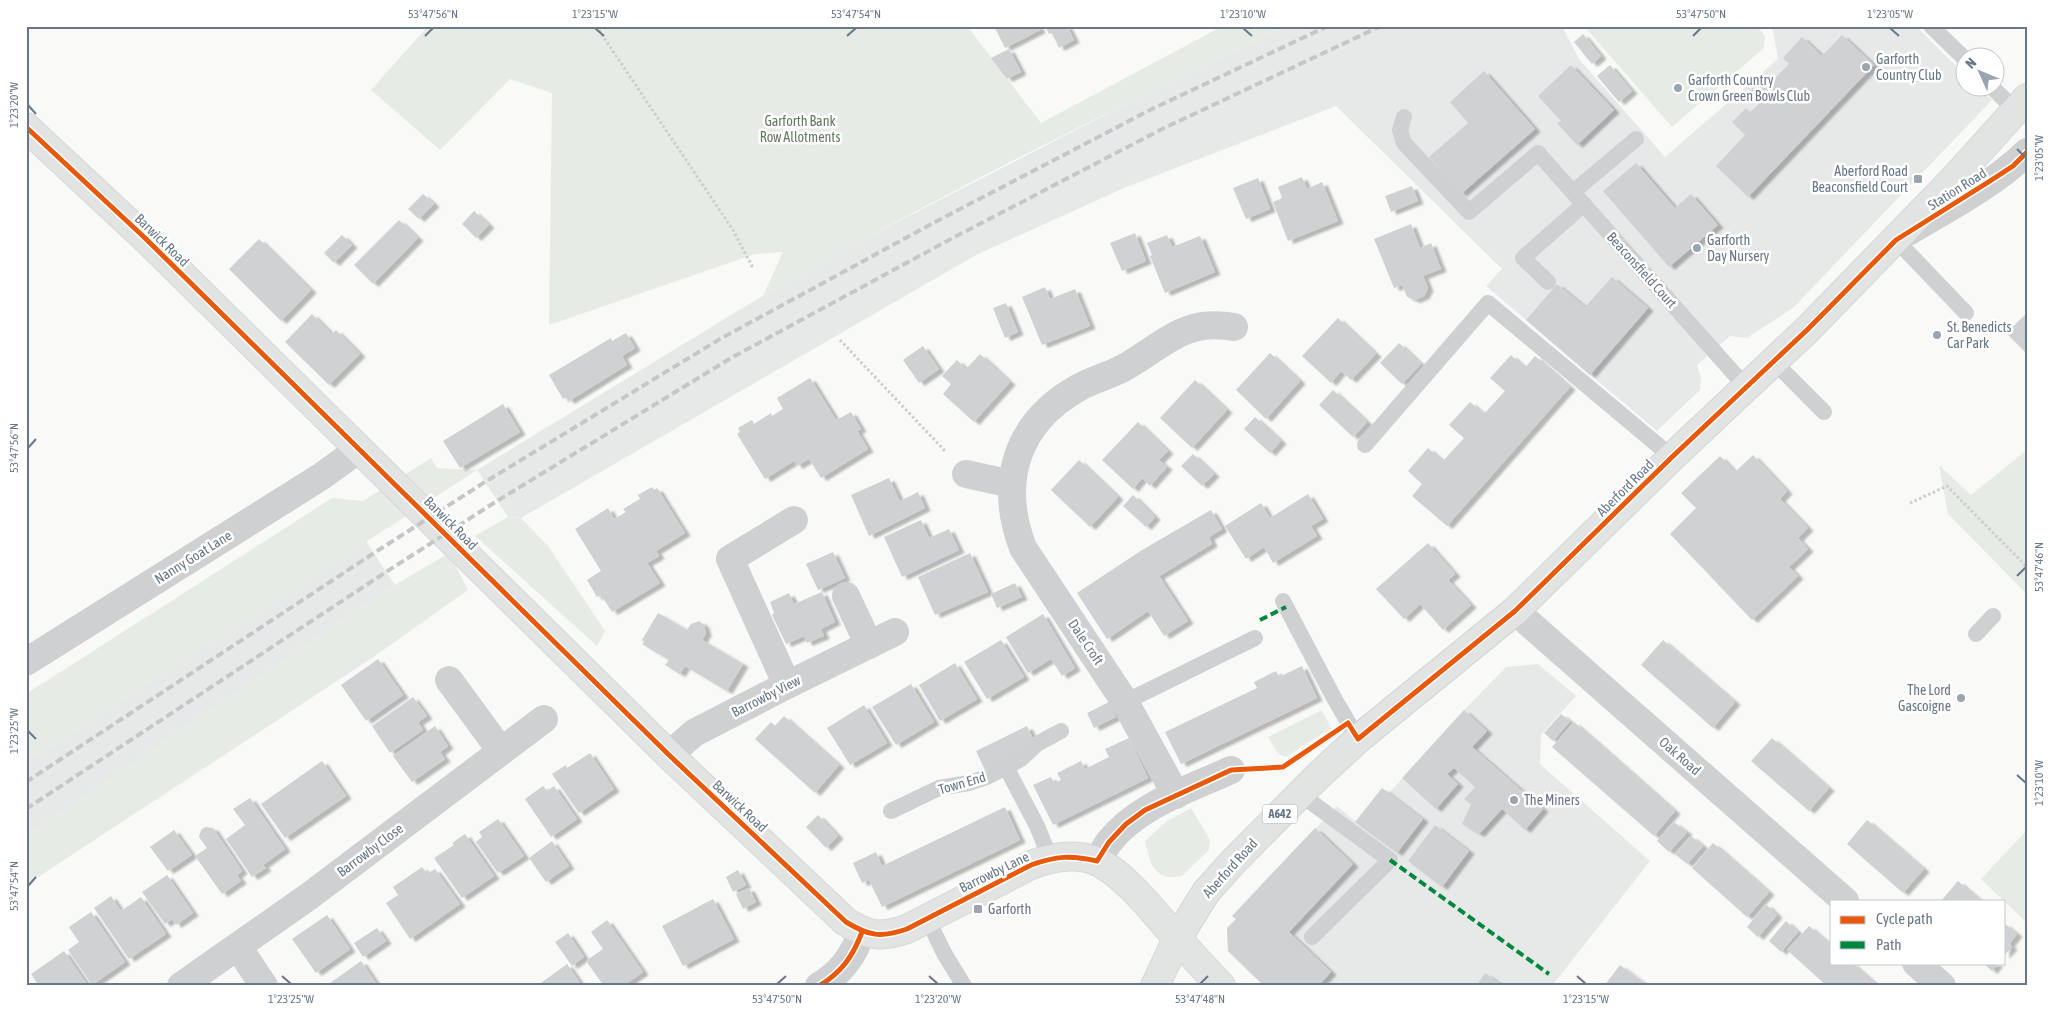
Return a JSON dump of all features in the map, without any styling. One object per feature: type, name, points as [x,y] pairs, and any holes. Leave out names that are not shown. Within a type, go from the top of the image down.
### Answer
[{"type":"street","name":"Aberford Road","points":[[1177,938],[1206,892],[1232,862],[1300,794],[1358,739],[1515,611],[1672,457],[1774,362],[1896,240],[2021,104]]},
{"type":"street","name":"Barwick Road","points":[[26,127],[152,245],[669,755],[846,922],[862,932]]},
{"type":"street","name":"Station Road","points":[[1896,240],[2013,166],[2027,152]]},
{"type":"street","name":"Dale Croft","points":[[1176,795],[1125,702],[1023,548],[1015,528],[1012,484],[1016,460],[1026,438],[1040,417],[1058,401],[1079,388],[1124,368],[1180,332],[1194,327],[1216,324],[1234,327]]},
{"type":"street","name":"Nanny Goat Lane","points":[[26,662],[313,481],[359,449]]},
{"type":"street","points":[[966,474],[1012,484]]},
{"type":"street","points":[[787,685],[730,559],[794,520]]},
{"type":"street","points":[[846,596],[869,645]]},
{"type":"street","name":"Oak Road","points":[[1515,611],[1844,900]]},
{"type":"street","name":"Barrowby View","points":[[669,755],[694,733],[895,632]]},
{"type":"street","points":[[450,680],[501,752]]},
{"type":"street","name":"Barrowby Close","points":[[182,986],[316,891],[544,719]]},
{"type":"street","points":[[1097,861],[1109,842],[1126,824],[1146,810],[1231,770]]},
{"type":"street","name":"Barrowby Lane","points":[[862,932],[878,936],[893,934],[1031,865],[1050,858],[1067,856],[1097,861],[1131,888],[1221,986]]},
{"type":"street","points":[[819,986],[844,966],[854,952],[862,932]]},
{"type":"street","name":"A642","points":[[1155,986],[1177,938]]},
{"type":"street","points":[[238,947],[264,986]]},
{"type":"street","points":[[1917,964],[1942,986]]},
{"type":"lane","points":[[1932,26],[1956,50]]},
{"type":"lane","points":[[2006,95],[2021,104]]},
{"type":"lane","name":"Beaconsfield Court","points":[[1404,117],[1400,130],[1404,143],[1469,212],[1538,153],[1746,387]]},
{"type":"lane","points":[[1548,282],[1523,258],[1636,139]]},
{"type":"lane","points":[[1896,240],[1966,312]]},
{"type":"lane","points":[[1365,445],[1488,303],[1672,457]]},
{"type":"lane","points":[[1774,362],[1824,412]]},
{"type":"lane","points":[[1283,601],[1334,698],[1358,739]]},
{"type":"lane","points":[[1976,634],[1994,616]]},
{"type":"lane","points":[[1125,702],[1255,638]]},
{"type":"lane","name":"Town End","points":[[890,811],[939,788],[969,783],[1006,767],[1021,759],[1037,744],[1061,731]]},
{"type":"lane","points":[[1006,767],[1050,858]]},
{"type":"lane","points":[[1300,794],[1390,860],[1312,937]]},
{"type":"lane","points":[[927,918],[944,953],[964,986]]},
{"type":"path","points":[[596,26],[733,230],[753,268]]},
{"type":"path","points":[[840,340],[966,474]]},
{"type":"path","points":[[1910,503],[1947,486],[2027,568]]},
{"type":"shaded area","points":[[1287,26],[1562,26],[1579,59],[1665,157],[1778,59],[1773,31],[1769,26],[1916,26],[1956,66],[1956,98],[1990,98],[1992,100],[1793,308],[1747,338],[1730,336],[1697,365],[1701,378],[1700,390],[1657,431],[1486,286],[1502,269],[1336,106],[1124,188],[976,255],[521,518],[508,517],[477,470],[749,304],[837,253],[1159,87]]},
{"type":"shaded area","points":[[366,541],[395,585],[26,837],[26,762]]},
{"type":"shaded area","points":[[1538,664],[1576,696],[1541,735],[1540,764],[1650,861],[1552,986],[1264,986],[1228,951],[1227,928],[1236,919],[1232,916],[1337,806],[1356,822],[1382,788],[1389,793],[1464,710],[1506,667]]},
{"type":"green space","name":"Garforth Bank Row Allotments","points":[[428,26],[967,26],[1041,123],[1223,26],[1287,26],[1022,156],[892,224],[763,296],[783,252],[755,254],[549,325],[552,93],[510,79],[440,150],[371,90]]},
{"type":"green space","name":"Garforth Country Crown Green Bowls Club","points":[[1584,26],[1757,26],[1765,36],[1764,48],[1672,127]]},
{"type":"green space","points":[[2027,450],[2027,594],[1948,514],[1939,465],[1971,495]]},
{"type":"green space","points":[[431,458],[437,468],[477,470],[26,762],[26,694],[332,498],[363,501]]},
{"type":"green space","points":[[508,517],[521,518],[548,546],[605,631],[597,646],[475,536]]},
{"type":"green space","points":[[449,553],[468,590],[372,658],[26,885],[26,837],[395,585]]},
{"type":"green space","points":[[1322,710],[1331,728],[1286,757],[1278,754],[1268,737]]},
{"type":"green space","points":[[1191,808],[1210,840],[1209,850],[1182,876],[1165,876],[1155,869],[1149,857],[1145,841],[1167,821]]},
{"type":"green space","points":[[2027,830],[2027,923],[2006,903],[2006,900],[2003,900],[1981,879]]},
{"type":"building","points":[[994,26],[1038,26],[1040,30],[1005,48]]},
{"type":"building","points":[[1045,26],[1067,26],[1074,40],[1059,48],[1052,33],[1049,34]]},
{"type":"building","points":[[1583,34],[1601,56],[1592,64],[1574,42]]},
{"type":"building","points":[[1842,35],[1874,65],[1748,197],[1716,166],[1745,135],[1732,122],[1746,108],[1750,112],[1759,104],[1748,93],[1767,73],[1774,79],[1789,64],[1783,58],[1802,37],[1822,56]]},
{"type":"building","points":[[1009,49],[1021,72],[1007,79],[991,58]]},
{"type":"building","points":[[1571,65],[1614,110],[1577,145],[1557,123],[1561,121],[1538,96]]},
{"type":"building","points":[[1610,65],[1632,91],[1619,102],[1597,76]]},
{"type":"building","points":[[1484,71],[1535,129],[1461,194],[1429,157],[1468,123],[1450,102]]},
{"type":"building","points":[[1636,163],[1675,208],[1691,194],[1718,225],[1669,267],[1603,191]]},
{"type":"building","points":[[1302,177],[1307,189],[1322,182],[1338,221],[1288,241],[1273,202],[1282,198],[1278,187]]},
{"type":"building","points":[[1258,178],[1270,209],[1246,219],[1233,188]]},
{"type":"building","points":[[1412,186],[1418,201],[1391,212],[1385,196]]},
{"type":"building","points":[[423,194],[434,204],[419,219],[408,209]]},
{"type":"building","points":[[474,211],[489,225],[476,238],[462,224]]},
{"type":"building","points":[[399,220],[418,238],[373,284],[354,265]]},
{"type":"building","points":[[1411,224],[1420,248],[1431,243],[1441,269],[1423,276],[1428,288],[1424,296],[1415,300],[1407,297],[1402,285],[1394,288],[1374,239]]},
{"type":"building","points":[[1135,233],[1146,261],[1122,271],[1110,243]]},
{"type":"building","points":[[342,235],[352,245],[334,263],[324,253]]},
{"type":"building","points":[[1167,235],[1172,247],[1200,236],[1215,272],[1165,293],[1150,256],[1152,255],[1147,243]]},
{"type":"building","points":[[259,239],[311,290],[281,321],[229,269]]},
{"type":"building","points":[[1612,277],[1648,308],[1590,375],[1526,320],[1557,284],[1585,307]]},
{"type":"building","points":[[1045,287],[1050,299],[1075,289],[1090,326],[1042,345],[1022,297]]},
{"type":"building","points":[[1006,303],[1018,332],[1005,338],[993,308]]},
{"type":"building","points":[[2027,313],[2027,354],[2006,333]]},
{"type":"building","points":[[312,314],[332,334],[336,330],[360,354],[329,385],[285,342]]},
{"type":"building","points":[[1338,318],[1376,354],[1351,380],[1341,371],[1331,383],[1302,356]]},
{"type":"building","points":[[626,333],[635,348],[622,356],[627,365],[569,401],[566,397],[563,399],[549,375],[611,338],[612,341]]},
{"type":"building","points":[[1399,343],[1421,364],[1402,384],[1380,363]]},
{"type":"building","points":[[923,346],[939,369],[919,383],[903,360]]},
{"type":"building","points":[[1270,353],[1300,381],[1266,419],[1236,390]]},
{"type":"building","points":[[980,354],[1010,382],[974,422],[943,394],[951,384],[942,376],[957,360],[966,369]]},
{"type":"building","points":[[1511,355],[1525,368],[1535,356],[1570,387],[1447,526],[1412,496],[1422,484],[1408,471],[1428,448],[1443,461],[1464,438],[1449,425],[1470,402],[1484,414],[1505,391],[1490,378]]},
{"type":"building","points":[[810,378],[836,420],[851,412],[861,429],[857,431],[868,449],[821,478],[809,459],[797,466],[794,461],[765,479],[737,434],[740,432],[738,428],[752,420],[754,424],[771,413],[772,416],[783,409],[777,398]]},
{"type":"building","points":[[1195,380],[1227,410],[1192,448],[1160,418]]},
{"type":"building","points":[[1333,390],[1367,422],[1353,437],[1319,405]]},
{"type":"building","points":[[503,404],[520,432],[460,468],[443,441]]},
{"type":"building","points":[[1255,417],[1281,441],[1270,453],[1244,429]]},
{"type":"building","points":[[1138,422],[1168,451],[1159,460],[1167,467],[1150,486],[1142,478],[1133,489],[1102,460]]},
{"type":"building","points":[[1193,454],[1214,474],[1202,486],[1181,466]]},
{"type":"building","points":[[1753,455],[1787,491],[1780,499],[1808,528],[1798,538],[1808,549],[1789,567],[1798,576],[1752,620],[1670,534],[1696,508],[1681,493],[1720,456],[1735,472]]},
{"type":"building","points":[[1079,460],[1118,497],[1090,527],[1051,490]]},
{"type":"building","points":[[889,478],[900,501],[918,492],[925,508],[869,536],[851,495]]},
{"type":"building","points":[[652,487],[654,490],[657,488],[685,533],[656,551],[659,556],[647,563],[660,583],[612,612],[601,595],[597,597],[587,580],[601,571],[575,529],[608,508],[614,519],[626,512],[623,509],[640,499],[638,495]]},
{"type":"building","points":[[1308,494],[1323,519],[1311,526],[1317,536],[1273,563],[1264,547],[1246,559],[1225,526],[1261,503],[1270,518]]},
{"type":"building","points":[[1133,495],[1155,517],[1146,527],[1123,506]]},
{"type":"building","points":[[1211,510],[1222,529],[1209,537],[1212,544],[1159,576],[1188,621],[1164,636],[1148,611],[1107,639],[1077,593],[1142,550]]},
{"type":"building","points":[[921,520],[929,538],[949,529],[959,550],[902,577],[884,537]]},
{"type":"building","points":[[1428,543],[1455,574],[1448,580],[1471,605],[1443,630],[1420,604],[1404,619],[1376,589]]},
{"type":"building","points":[[833,552],[845,578],[818,590],[806,564]]},
{"type":"building","points":[[970,553],[988,592],[935,615],[918,577]]},
{"type":"building","points":[[1015,583],[1022,597],[997,608],[991,594]]},
{"type":"building","points":[[822,592],[835,622],[821,629],[824,636],[807,643],[804,636],[786,644],[772,615],[774,613],[770,602],[789,593],[794,604]]},
{"type":"building","points":[[658,613],[687,630],[691,624],[699,621],[704,625],[706,633],[702,640],[743,664],[727,691],[685,666],[680,674],[665,665],[669,660],[642,644],[644,642],[642,640]]},
{"type":"building","points":[[1043,614],[1075,668],[1062,676],[1051,659],[1028,673],[1006,637]]},
{"type":"building","points":[[1001,640],[1024,677],[987,699],[964,662]]},
{"type":"building","points":[[1663,640],[1735,702],[1713,728],[1641,665]]},
{"type":"building","points":[[378,659],[403,695],[366,721],[341,685]]},
{"type":"building","points":[[955,663],[977,699],[940,721],[919,685]]},
{"type":"building","points":[[1302,666],[1317,698],[1181,764],[1165,732],[1257,688],[1254,682],[1276,671],[1279,677]]},
{"type":"building","points":[[911,684],[934,722],[896,745],[872,707]]},
{"type":"building","points":[[413,697],[427,716],[418,722],[423,730],[390,753],[372,726]]},
{"type":"building","points":[[1109,702],[1116,717],[1094,728],[1087,713]]},
{"type":"building","points":[[864,705],[887,743],[850,765],[827,728]]},
{"type":"building","points":[[1464,710],[1487,731],[1472,747],[1543,809],[1525,830],[1502,809],[1479,834],[1462,824],[1471,804],[1464,799],[1475,787],[1454,768],[1447,774],[1458,784],[1436,809],[1402,778]]},
{"type":"building","points":[[1561,714],[1570,721],[1553,741],[1544,733]]},
{"type":"building","points":[[784,716],[839,765],[815,793],[755,739],[771,722],[775,726]]},
{"type":"building","points":[[1574,722],[1675,811],[1654,836],[1552,747]]},
{"type":"building","points":[[435,726],[448,746],[440,752],[445,759],[412,782],[393,756]]},
{"type":"building","points":[[1027,726],[1034,741],[1019,749],[1021,753],[985,770],[976,751]]},
{"type":"building","points":[[1129,738],[1148,778],[1053,825],[1033,785],[1051,777],[1054,783],[1061,780],[1057,773],[1081,761],[1085,769],[1109,757],[1105,749]]},
{"type":"building","points":[[1772,738],[1829,788],[1809,811],[1751,761]]},
{"type":"building","points":[[590,753],[614,789],[579,813],[552,774],[566,765],[567,768]]},
{"type":"building","points":[[322,761],[346,796],[285,838],[261,804]]},
{"type":"building","points":[[543,786],[547,791],[554,786],[577,819],[551,837],[525,799]]},
{"type":"building","points":[[1382,788],[1423,819],[1397,853],[1355,822]]},
{"type":"building","points":[[250,798],[285,849],[263,865],[266,868],[252,877],[226,839],[245,825],[233,809]]},
{"type":"building","points":[[1005,807],[1020,840],[882,907],[869,880],[862,883],[853,863],[876,852],[882,866]]},
{"type":"building","points":[[818,815],[838,836],[826,848],[806,827]]},
{"type":"building","points":[[498,819],[524,856],[498,873],[476,842],[482,837],[479,832]]},
{"type":"building","points":[[1867,820],[1924,869],[1903,893],[1847,844]]},
{"type":"building","points":[[1674,822],[1687,832],[1669,852],[1657,841]]},
{"type":"building","points":[[1435,825],[1469,851],[1442,887],[1408,861]]},
{"type":"building","points":[[205,827],[213,828],[242,871],[237,875],[241,881],[222,894],[195,856],[207,848],[199,837],[201,830]]},
{"type":"building","points":[[1315,828],[1353,864],[1289,932],[1331,972],[1318,986],[1264,986],[1228,951],[1227,928],[1236,919],[1232,916]]},
{"type":"building","points":[[174,830],[192,855],[168,871],[150,847]]},
{"type":"building","points":[[465,834],[494,876],[462,898],[434,858],[454,845],[452,843]]},
{"type":"building","points":[[1691,836],[1703,846],[1687,864],[1675,854]]},
{"type":"building","points":[[552,841],[569,866],[546,882],[529,858]]},
{"type":"building","points":[[1713,843],[1769,892],[1747,917],[1692,868]]},
{"type":"building","points":[[422,867],[427,874],[435,869],[460,904],[410,939],[386,903],[398,895],[393,887]]},
{"type":"building","points":[[738,870],[746,885],[733,892],[726,877]]},
{"type":"building","points":[[167,875],[193,913],[176,925],[172,919],[165,924],[142,892]]},
{"type":"building","points":[[1958,881],[1980,900],[1942,900]]},
{"type":"building","points":[[749,888],[756,902],[743,909],[736,894]]},
{"type":"building","points":[[111,896],[121,911],[141,897],[166,934],[129,959],[94,908]]},
{"type":"building","points":[[713,899],[734,939],[683,966],[662,926]]},
{"type":"building","points":[[1766,904],[1777,915],[1758,937],[1747,927]]},
{"type":"building","points":[[91,912],[125,962],[92,985],[68,950],[79,942],[69,927]]},
{"type":"building","points":[[327,915],[350,949],[316,973],[292,939]]},
{"type":"building","points":[[607,920],[643,972],[623,986],[604,986],[586,961],[603,949],[591,932]]},
{"type":"building","points":[[1786,921],[1798,932],[1781,952],[1769,941]]},
{"type":"building","points":[[2006,925],[2017,934],[2009,944],[2012,947],[2006,954]]},
{"type":"building","points":[[1809,926],[1830,944],[1830,964],[1853,964],[1878,986],[1827,986],[1787,950]]},
{"type":"building","points":[[377,928],[386,941],[363,957],[354,943]]},
{"type":"building","points":[[568,933],[584,957],[572,966],[555,942]]},
{"type":"building","points":[[64,951],[88,986],[39,986],[31,974]]},
{"type":"building","points":[[361,961],[378,986],[326,986]]},
{"type":"building","points":[[567,964],[582,986],[536,986],[541,983]]},
{"type":"building","points":[[1984,964],[1997,964],[1992,971]]},
{"type":"building","points":[[1620,965],[1648,986],[1604,986]]},
{"type":"building","points":[[1485,973],[1503,986],[1476,986]]},
{"type":"railway","points":[[26,782],[485,482],[720,339],[937,221],[1152,109],[1328,26]]},
{"type":"railway","points":[[26,809],[386,572],[497,501],[731,358],[947,241],[1162,129],[1381,26]]},
{"type":"marked path","points":[[1260,620],[1286,607]]},
{"type":"marked path","points":[[1390,860],[1549,974]]},
{"type":"cycle path","points":[[26,127],[145,238],[669,755],[846,922],[868,933],[875,934],[889,934],[907,929],[1031,865],[1064,857],[1097,861],[1109,842],[1126,824],[1145,810],[1231,770],[1283,767],[1348,723],[1358,739],[1515,611],[1672,457],[1807,330],[1896,240],[2013,166],[2027,152]]},
{"type":"cycle path","points":[[819,986],[846,963],[855,949],[862,932]]},
{"type":"place","name":"Garforth Country Club","points":[[1866,67]]},
{"type":"place","name":"Garforth Country Crown Green Bowls Club","points":[[1678,88]]},
{"type":"place","name":"Aberford Road Beaconsfield Court","points":[[1918,179]]},
{"type":"place","name":"Garforth Day Nursery","points":[[1697,248]]},
{"type":"place","name":"St. Benedicts Car Park","points":[[1937,335]]},
{"type":"place","name":"The Lord Gascoigne","points":[[1961,698]]},
{"type":"place","name":"The Miners","points":[[1514,800]]},
{"type":"place","name":"Garforth","points":[[978,909]]}]
